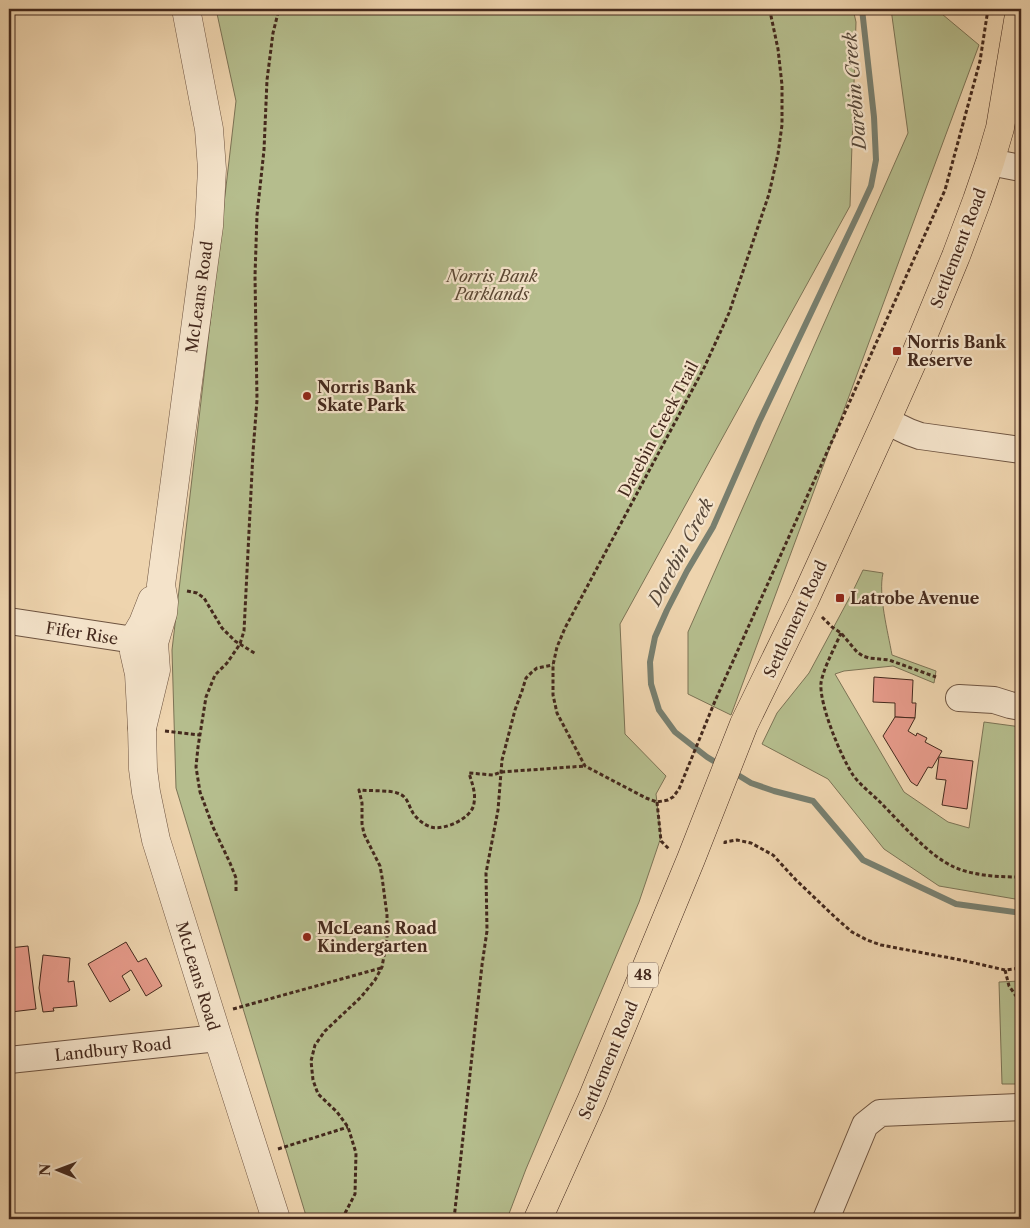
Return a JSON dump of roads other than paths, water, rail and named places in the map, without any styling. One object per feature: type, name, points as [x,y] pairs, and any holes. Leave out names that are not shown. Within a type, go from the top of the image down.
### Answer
[{"type":"main road","name":"Settlement Road","points":[[538,1219],[592,1099],[715,800],[744,724],[805,599],[886,421],[956,256],[977,200],[1000,128],[1020,9]]},
{"type":"street","name":"McLeans Road","points":[[186,9],[209,129],[212,169],[205,253],[160,585],[164,602],[163,613],[144,642],[156,670],[142,728],[143,769],[156,840],[276,1219]]},
{"type":"street","points":[[990,162],[1021,168]]},
{"type":"street","points":[[886,421],[920,436],[1021,450]]},
{"type":"street","name":"Fifer Rise","points":[[9,622],[144,642]]},
{"type":"street","points":[[959,698],[994,700],[1021,707]]},
{"type":"street","name":"Landbury Road","points":[[9,1060],[214,1026]]},
{"type":"street","points":[[826,1219],[865,1125],[880,1113],[1021,1107]]},
{"type":"waterway","name":"Darebin Creek","points":[[722,766],[675,732],[659,710],[651,684],[650,662],[655,637],[667,610],[713,527],[759,422],[871,186],[876,160],[874,117],[862,9]]},
{"type":"waterway","name":"Darebin Creek","points":[[733,772],[751,783],[813,801],[863,860],[956,904],[1021,913]]},
{"type":"place","name":"Norris Bank Reserve","points":[[897,351]]},
{"type":"place","name":"Norris Bank Skate Park","points":[[307,396]]},
{"type":"place","name":"Latrobe Avenue","points":[[840,598]]},
{"type":"place","name":"McLeans Road Kindergarten","points":[[307,937]]},
{"type":"park label","name":"Norris Bank Parklands","points":[[492,285]]}]
